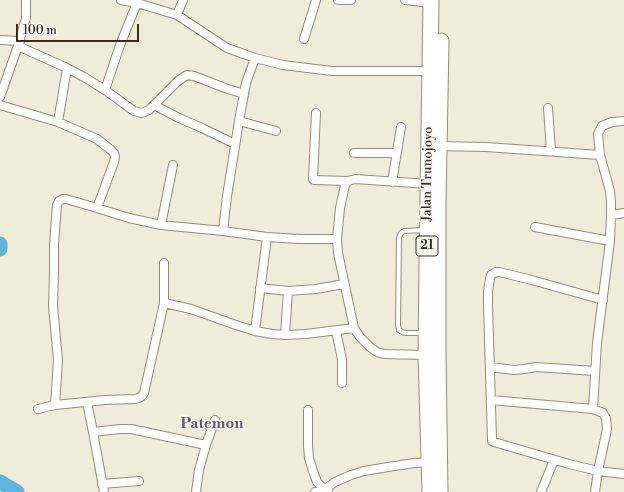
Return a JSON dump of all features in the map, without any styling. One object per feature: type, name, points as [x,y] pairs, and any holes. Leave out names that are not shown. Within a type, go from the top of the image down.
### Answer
[{"type":"highway","name":"Jalan Trunojoyo","points":[[433,229],[428,184],[434,146],[430,71],[434,1]]},
{"type":"highway","name":"Jalan Trunojoyo","points":[[430,492],[434,462],[432,333],[434,1]]},
{"type":"highway","name":"Jalan Trunojoyo","points":[[432,333],[426,355],[434,462],[440,492]]},
{"type":"street","points":[[0,97],[19,44],[26,18],[26,0]]},
{"type":"street","points":[[121,0],[137,3],[177,15],[227,48],[255,58],[284,65],[332,71],[430,71]]},
{"type":"street","points":[[177,15],[183,0]]},
{"type":"street","points":[[304,39],[316,0]]},
{"type":"street","points":[[338,0],[351,0]]},
{"type":"street","points":[[405,0],[434,1]]},
{"type":"street","points":[[105,90],[120,45],[137,3]]},
{"type":"street","points":[[0,40],[19,44],[67,68],[105,90],[134,111],[142,113],[147,112],[178,81],[187,75],[194,76],[244,94]]},
{"type":"street","points":[[223,231],[235,144],[246,83],[255,58]]},
{"type":"street","points":[[58,122],[67,68]]},
{"type":"street","points":[[0,104],[58,122],[97,139],[114,153],[114,162],[97,208]]},
{"type":"street","points":[[154,105],[235,144]]},
{"type":"street","points":[[548,108],[551,151]]},
{"type":"street","points":[[316,113],[314,180],[348,181],[356,179],[428,184]]},
{"type":"street","points":[[239,121],[276,131]]},
{"type":"street","points":[[593,409],[597,342],[610,242],[611,215],[610,191],[600,155],[598,134],[602,126],[609,123],[624,121]]},
{"type":"street","points":[[392,182],[401,127]]},
{"type":"street","points":[[434,146],[486,147],[600,155]]},
{"type":"street","points":[[354,153],[396,153]]},
{"type":"street","points":[[161,225],[173,165]]},
{"type":"street","points":[[348,181],[340,208],[337,240],[338,253],[354,328],[360,337],[377,352],[384,354],[426,355]]},
{"type":"street","points":[[55,405],[58,360],[53,306],[54,244],[57,205],[59,201],[66,199],[129,218],[161,225],[267,237],[337,240]]},
{"type":"street","points":[[611,215],[624,213]]},
{"type":"street","points":[[535,228],[610,242]]},
{"type":"street","points":[[255,331],[267,237]]},
{"type":"street","points":[[38,409],[55,405],[104,400],[128,400],[142,396],[144,393],[164,303],[164,264]]},
{"type":"street","points":[[603,300],[521,277],[499,272],[492,274],[488,291],[492,439],[493,442],[554,460],[598,471],[624,474]]},
{"type":"street","points":[[260,288],[288,290],[316,289],[344,284]]},
{"type":"street","points":[[285,335],[288,290]]},
{"type":"street","points":[[164,303],[191,309],[255,331],[272,334],[306,334],[354,328]]},
{"type":"street","points":[[336,331],[342,359],[342,383]]},
{"type":"street","points":[[490,367],[521,370],[536,367],[595,371]]},
{"type":"street","points":[[490,400],[593,409],[603,413],[606,418],[607,428],[595,492]]},
{"type":"street","points":[[87,402],[103,488],[139,481]]},
{"type":"street","points":[[308,410],[309,458],[317,482],[327,491]]},
{"type":"street","points":[[196,492],[198,470],[215,420]]},
{"type":"street","points":[[93,432],[131,429],[206,445]]},
{"type":"street","points":[[541,492],[554,460]]},
{"type":"street","points":[[315,492],[327,491],[335,482],[364,471],[434,462]]},
{"type":"lane","points":[[432,333],[406,333],[399,330],[398,326],[399,238],[401,233],[404,231],[433,229]]},
{"type":"waterway","points":[[0,244],[0,249]]},
{"type":"waterway","points":[[0,482],[17,492]]},
{"type":"district","name":"Patemon","points":[[212,424]]}]
